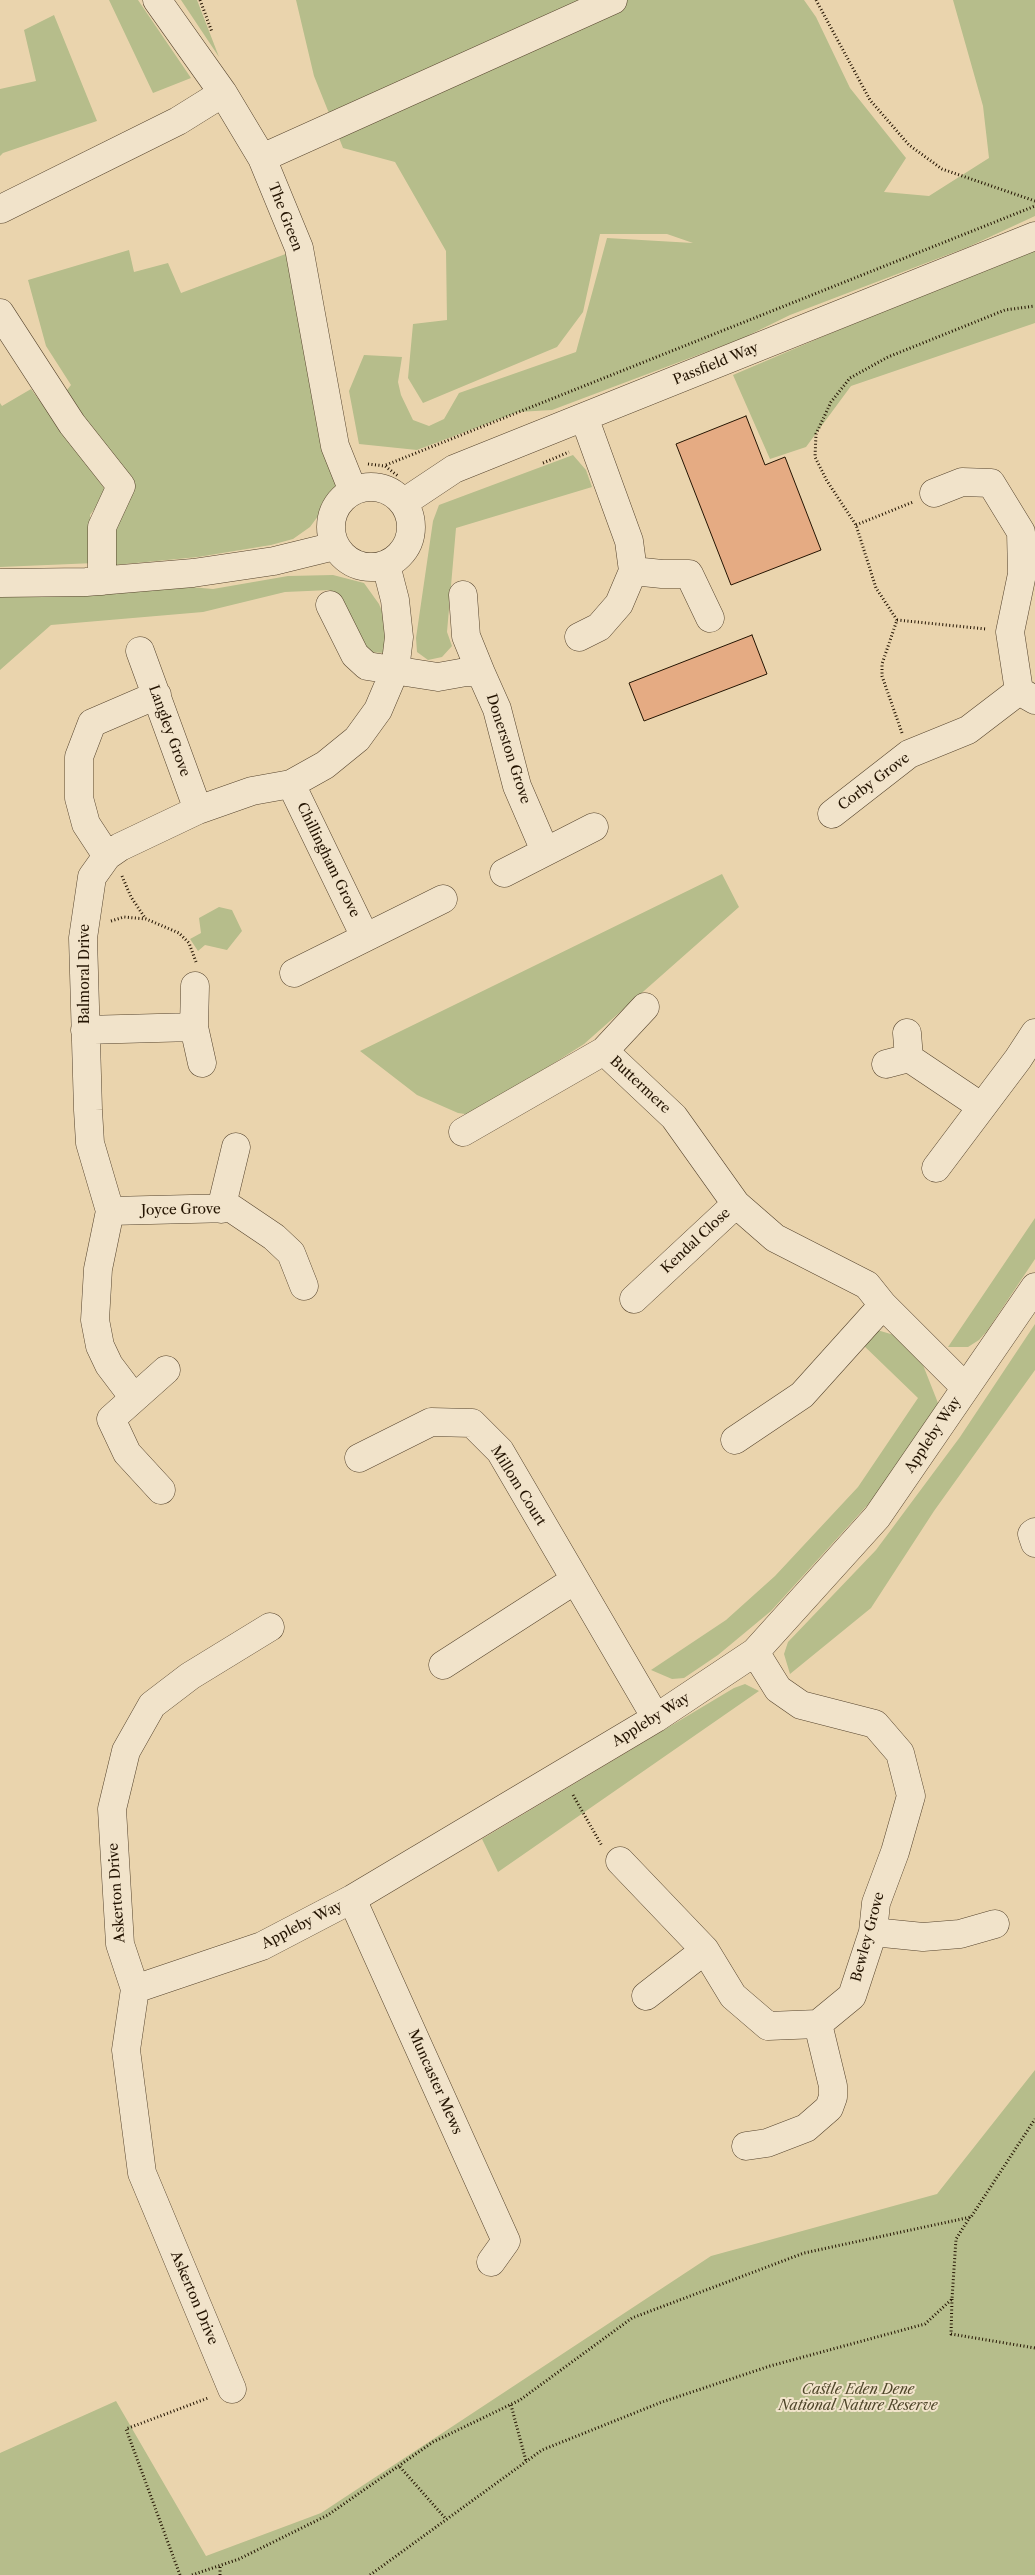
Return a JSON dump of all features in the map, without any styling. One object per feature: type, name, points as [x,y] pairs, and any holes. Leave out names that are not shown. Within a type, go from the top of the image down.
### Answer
[{"type":"street","name":"The Green","points":[[157,0],[223,93],[262,158],[299,248],[334,446],[353,491]]},
{"type":"street","points":[[262,158],[613,0]]},
{"type":"street","points":[[1,208],[178,121],[223,93]]},
{"type":"street","name":"Passfield Way","points":[[403,503],[454,469],[1035,236]]},
{"type":"street","points":[[0,313],[66,416],[121,486],[102,527],[102,581]]},
{"type":"street","points":[[579,637],[599,627],[620,604],[633,571],[629,541],[584,417]]},
{"type":"street","name":"Corby Grove","points":[[832,814],[909,754],[968,730],[1027,696],[1010,632],[1022,574],[1021,532],[991,483],[962,482],[934,493]]},
{"type":"street","points":[[367,487],[390,491],[403,503],[411,520],[411,534],[403,552],[386,565],[373,568],[356,565],[344,558],[335,546],[331,534],[331,520],[343,498],[353,491],[367,487]]},
{"type":"street","points":[[0,583],[102,581],[193,573],[274,561],[335,546]]},
{"type":"street","name":"Balmoral Drive","points":[[134,1398],[109,1365],[100,1346],[95,1320],[98,1269],[110,1211],[90,1143],[83,938],[92,877],[114,852],[198,810],[252,791],[291,784],[325,765],[357,739],[378,710],[395,670],[399,637],[395,600],[386,565]]},
{"type":"street","points":[[633,571],[689,574],[710,618]]},
{"type":"street","name":"Donerston Grove","points":[[463,594],[466,636],[497,709],[517,786],[545,850]]},
{"type":"street","points":[[330,605],[355,655],[366,666],[438,677],[466,672],[481,673]]},
{"type":"street","name":"Langley Grove","points":[[140,652],[198,810]]},
{"type":"street","points":[[114,852],[86,824],[79,798],[78,757],[92,724],[157,694]]},
{"type":"street","name":"Chillingham Grove","points":[[291,784],[365,937]]},
{"type":"street","points":[[504,873],[545,850],[594,827]]},
{"type":"street","points":[[294,973],[443,899]]},
{"type":"street","points":[[195,986],[194,1027],[202,1063]]},
{"type":"street","points":[[604,1051],[645,1007]]},
{"type":"street","points":[[85,1030],[194,1027]]},
{"type":"street","points":[[936,1168],[982,1107],[1027,1065],[1035,1033]]},
{"type":"street","name":"Buttermere","points":[[463,1132],[604,1051],[674,1117],[736,1204]]},
{"type":"street","points":[[900,1052],[982,1107]]},
{"type":"street","points":[[221,1209],[236,1147]]},
{"type":"street","name":"Kendal Close","points":[[634,1299],[736,1204],[775,1238],[867,1286],[883,1305],[965,1387]]},
{"type":"street","name":"Joyce Grove","points":[[110,1211],[231,1208],[274,1237],[291,1253],[304,1286]]},
{"type":"street","name":"Appleby Way","points":[[135,1989],[262,1946],[352,1899],[656,1718],[755,1652],[877,1517],[1035,1287]]},
{"type":"street","points":[[735,1440],[802,1395],[883,1305]]},
{"type":"street","points":[[161,1490],[126,1454],[111,1419],[166,1370]]},
{"type":"street","name":"Millom Court","points":[[359,1458],[431,1422],[472,1423],[500,1451],[656,1718]]},
{"type":"street","points":[[1035,1532],[1032,1534],[1035,1543]]},
{"type":"street","points":[[443,1665],[575,1580]]},
{"type":"street","name":"Askerton Drive","points":[[232,2389],[142,2173],[126,2050],[135,1989],[120,1944],[112,1809],[126,1751],[152,1705],[190,1676],[270,1627]]},
{"type":"street","name":"Bewley Grove","points":[[755,1652],[778,1689],[801,1705],[875,1724],[900,1753],[911,1796],[895,1852],[876,1903],[873,1932],[852,1996],[818,2024]]},
{"type":"street","points":[[620,1861],[706,1950],[733,1996],[768,2026],[818,2024],[833,2086],[833,2097],[829,2108],[806,2128],[767,2143],[746,2146]]},
{"type":"street","name":"Muncaster Mews","points":[[352,1899],[506,2240],[491,2262]]},
{"type":"street","points":[[873,1932],[923,1937],[960,1934],[995,1924]]},
{"type":"street","points":[[646,1996],[706,1950]]},
{"type":"path","points":[[816,0],[870,100],[909,145],[942,169],[1035,201]]},
{"type":"path","points":[[385,466],[1035,206]]},
{"type":"path","points":[[1010,632],[898,620],[876,588],[856,525],[827,481],[815,456],[816,434],[831,402],[850,378],[888,357],[1005,310],[1035,306]]},
{"type":"path","points":[[856,525],[934,493]]},
{"type":"path","points":[[898,620],[882,664],[882,676],[909,754]]},
{"type":"path","points":[[114,852],[131,897],[146,919]]},
{"type":"path","points":[[83,938],[99,924],[124,917],[146,919],[178,933],[189,943],[196,960],[195,986]]},
{"type":"path","points":[[562,1774],[609,1858],[620,1861]]},
{"type":"path","points":[[1035,2119],[956,2239],[951,2334],[1035,2348]]},
{"type":"path","points":[[192,2575],[239,2559],[328,2515],[400,2467],[433,2442],[511,2405],[632,2318],[804,2253],[971,2217]]},
{"type":"path","points":[[370,2575],[542,2450],[671,2399],[770,2366],[925,2324],[952,2299]]},
{"type":"path","points":[[180,2575],[126,2429],[232,2389]]},
{"type":"path","points":[[511,2405],[526,2461]]},
{"type":"path","points":[[400,2467],[446,2519]]},
{"type":"path","points":[[220,2565],[220,2575]]},
{"type":"green space","points":[[109,0],[138,0],[191,78],[153,93]]},
{"type":"green space","points":[[181,0],[197,0],[219,57]]},
{"type":"green space","points":[[296,0],[804,0],[816,17],[850,88],[906,158],[884,192],[929,196],[989,158],[983,106],[953,0],[1035,0],[1035,216],[968,247],[790,315],[743,338],[552,410],[518,412],[417,450],[359,444],[349,391],[364,355],[402,357],[398,382],[401,395],[413,420],[429,426],[444,419],[459,393],[576,352],[607,238],[693,243],[667,234],[600,234],[583,312],[557,347],[423,403],[408,378],[413,324],[447,320],[446,251],[395,162],[343,148],[314,76]]},
{"type":"green space","points":[[54,15],[97,121],[3,153],[0,156],[0,89],[36,81],[24,30]]},
{"type":"green space","points":[[129,250],[134,272],[168,263],[181,293],[291,252],[336,475],[336,489],[327,504],[310,527],[293,539],[271,545],[198,557],[115,565],[112,523],[132,489],[63,395],[71,385],[46,346],[28,280]]},
{"type":"green space","points":[[1035,250],[1035,323],[851,386],[806,447],[770,459],[733,375],[946,284]]},
{"type":"green space","points":[[31,389],[107,492],[90,515],[95,563],[0,567],[0,403],[2,406]]},
{"type":"green space","points":[[573,455],[586,470],[592,487],[456,528],[447,632],[452,646],[442,657],[428,660],[417,652],[416,638],[433,521],[439,505]]},
{"type":"green space","points":[[333,575],[364,583],[379,604],[389,629],[386,653],[366,652],[330,590],[285,592],[203,612],[51,625],[0,670],[0,593],[167,585],[213,589],[288,576]]},
{"type":"green space","points":[[722,874],[739,907],[584,1044],[472,1115],[458,1113],[417,1095],[360,1051]]},
{"type":"green space","points":[[219,907],[232,910],[242,931],[227,950],[205,945],[198,951],[190,939],[201,933],[199,918]]},
{"type":"green space","points":[[1035,1218],[1035,1259],[987,1331],[979,1340],[968,1347],[948,1347]]},
{"type":"green space","points":[[1035,1324],[1035,1370],[934,1511],[871,1608],[790,1674],[784,1654],[788,1642],[876,1550],[960,1437]]},
{"type":"green space","points":[[877,1330],[901,1337],[923,1365],[938,1403],[929,1420],[882,1489],[771,1611],[718,1655],[684,1678],[672,1679],[651,1670],[726,1620],[775,1576],[858,1487],[918,1398],[860,1342]]},
{"type":"green space","points":[[745,1684],[759,1691],[498,1872],[482,1839],[734,1688]]},
{"type":"green space","name":"Castle Eden Dene National Nature Reserve","points":[[1035,2070],[1035,2575],[0,2575],[0,2453],[116,2401],[206,2556],[321,2513],[711,2256],[937,2194]]},
{"type":"building","points":[[746,416],[765,465],[785,457],[821,550],[731,585],[676,444]]},
{"type":"building","points":[[752,635],[767,674],[644,721],[629,683]]}]
